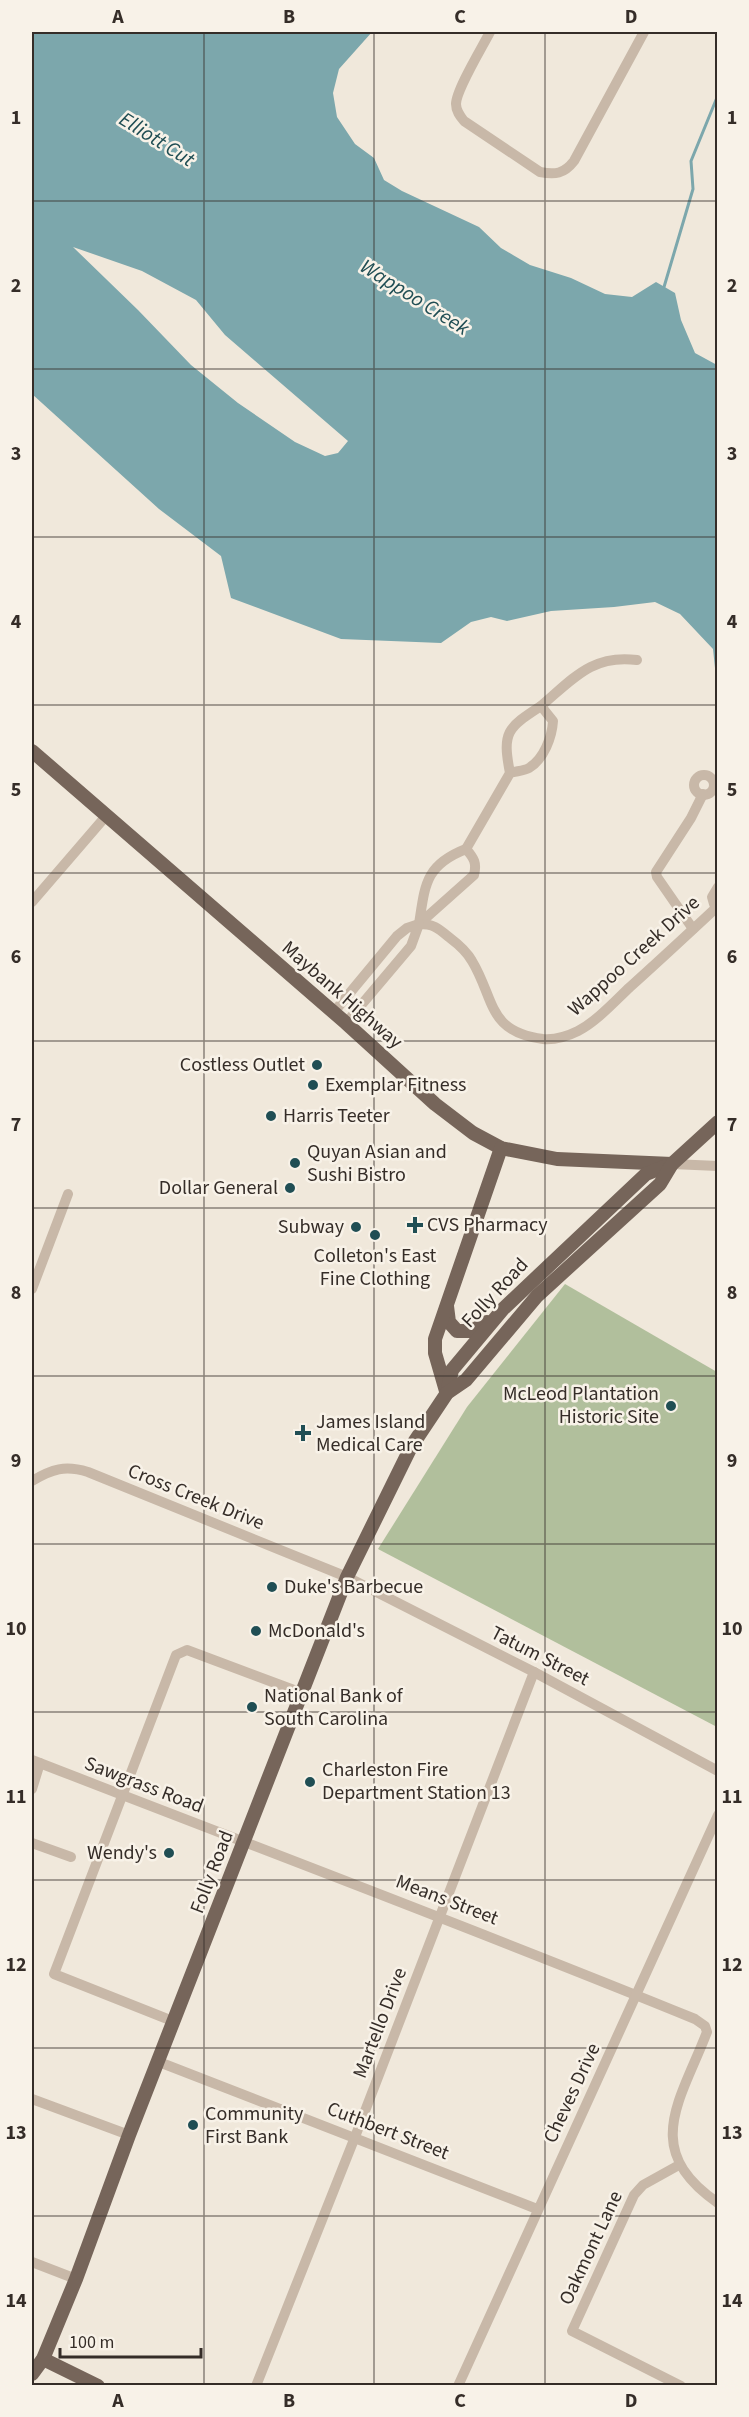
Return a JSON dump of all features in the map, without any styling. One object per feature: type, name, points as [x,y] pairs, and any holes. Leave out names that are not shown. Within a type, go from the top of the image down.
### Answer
[{"type":"main road","name":"Maybank Highway","points":[[32,751],[334,1012],[435,1104],[473,1133],[501,1148],[557,1159],[672,1164]]},
{"type":"main road","name":"Folly Road","points":[[447,1393],[466,1380],[537,1296],[660,1184],[672,1164],[717,1122]]},
{"type":"main road","points":[[447,1393],[435,1353],[435,1339],[501,1148]]},
{"type":"main road","name":"Folly Road","points":[[32,2374],[43,2359],[76,2278],[129,2135],[347,1577],[411,1447],[447,1393],[452,1370],[503,1309],[646,1174],[672,1164]]},
{"type":"main road","points":[[447,1302],[449,1322],[457,1331],[464,1333],[480,1327],[503,1309]]},
{"type":"main road","points":[[43,2359],[98,2385]]},
{"type":"street","points":[[490,32],[459,93],[456,104],[459,115],[464,121],[540,172],[554,175],[567,170],[574,161],[644,32]]},
{"type":"street","points":[[346,1023],[411,946],[419,924],[424,888],[433,870],[444,859],[466,849],[510,773],[504,746],[507,737],[517,723],[596,663],[619,657],[637,660]]},
{"type":"street","points":[[510,773],[529,768],[545,749],[552,733],[553,721],[541,706]]},
{"type":"street","points":[[693,928],[657,877],[656,872],[691,818],[703,794]]},
{"type":"street","points":[[32,902],[106,816]]},
{"type":"street","points":[[334,1012],[397,936],[407,928],[419,924],[474,875],[476,867],[474,858],[466,849]]},
{"type":"street","points":[[717,887],[712,897],[717,907]]},
{"type":"street","name":"Wappoo Creek Drive","points":[[419,924],[432,924],[459,945],[471,958],[479,972],[492,1010],[501,1021],[513,1031],[553,1039],[566,1037],[581,1030],[717,907]]},
{"type":"street","points":[[672,1164],[717,1166]]},
{"type":"street","points":[[32,1289],[68,1194]]},
{"type":"street","name":"Cross Creek Drive","points":[[32,1481],[49,1470],[60,1467],[88,1472],[347,1577]]},
{"type":"street","name":"Tatum Street","points":[[347,1577],[534,1672],[716,1769]]},
{"type":"street","points":[[175,2022],[54,1974],[176,1655],[180,1651],[188,1650],[302,1693]]},
{"type":"street","name":"Martello Drive","points":[[256,2385],[355,2137],[534,1672]]},
{"type":"street","points":[[32,1789],[36,1761]]},
{"type":"street","name":"Sawgrass Road","points":[[36,1761],[244,1843]]},
{"type":"street","name":"Cheves Drive","points":[[458,2385],[717,1815]]},
{"type":"street","points":[[32,1843],[71,1857]]},
{"type":"street","name":"Means Street","points":[[244,1843],[440,1916],[695,2019],[705,2026],[707,2032],[675,2111],[673,2147],[679,2165]]},
{"type":"street","name":"Cuthbert Street","points":[[159,2062],[537,2209]]},
{"type":"street","points":[[32,2099],[129,2135]]},
{"type":"street","points":[[679,2165],[689,2181],[717,2203]]},
{"type":"street","name":"Oakmont Lane","points":[[679,2165],[643,2185],[634,2194],[572,2331],[681,2385]]},
{"type":"street","points":[[32,2262],[76,2278]]},
{"type":"green space","points":[[565,1284],[717,1372],[717,1727],[378,1549],[467,1407]]},
{"type":"water","points":[[32,32],[372,32],[339,69],[333,93],[337,117],[355,144],[374,158],[384,180],[402,191],[479,227],[501,248],[530,265],[571,278],[605,294],[632,297],[656,282],[675,293],[681,320],[695,353],[717,365],[717,668],[715,668],[713,649],[680,614],[655,602],[551,611],[507,621],[491,617],[471,622],[441,643],[341,639],[231,598],[221,556],[159,509],[32,394]],"holes":[[[73,247],[142,271],[196,300],[225,335],[348,441],[338,453],[325,456],[295,442],[238,403],[191,365]]]},
{"type":"waterway","points":[[664,287],[693,189],[691,161],[718,95]]},
{"type":"place","name":"Costless Outlet","points":[[317,1065]]},
{"type":"place","name":"Exemplar Fitness","points":[[313,1085]]},
{"type":"place","name":"Harris Teeter","points":[[271,1116]]},
{"type":"place","name":"Quyan Asian and Sushi Bistro","points":[[295,1163]]},
{"type":"place","name":"Dollar General","points":[[290,1188]]},
{"type":"place","name":"CVS Pharmacy","points":[[415,1225]]},
{"type":"place","name":"Subway","points":[[356,1227]]},
{"type":"place","name":"Colleton's East Fine Clothing","points":[[375,1235]]},
{"type":"place","name":"McLeod Plantation Historic Site","points":[[671,1406]]},
{"type":"place","name":"James Island Medical Care","points":[[303,1433]]},
{"type":"place","name":"Duke's Barbecue","points":[[272,1587]]},
{"type":"place","name":"McDonald's","points":[[256,1631]]},
{"type":"place","name":"National Bank of South Carolina","points":[[252,1707]]},
{"type":"place","name":"Charleston Fire Department Station 13","points":[[310,1782]]},
{"type":"place","name":"Wendy's","points":[[169,1853]]},
{"type":"place","name":"Community First Bank","points":[[193,2125]]},
{"type":"water label","name":"Elliott Cut","points":[[157,139]]},
{"type":"water label","name":"Wappoo Creek","points":[[415,297]]}]
